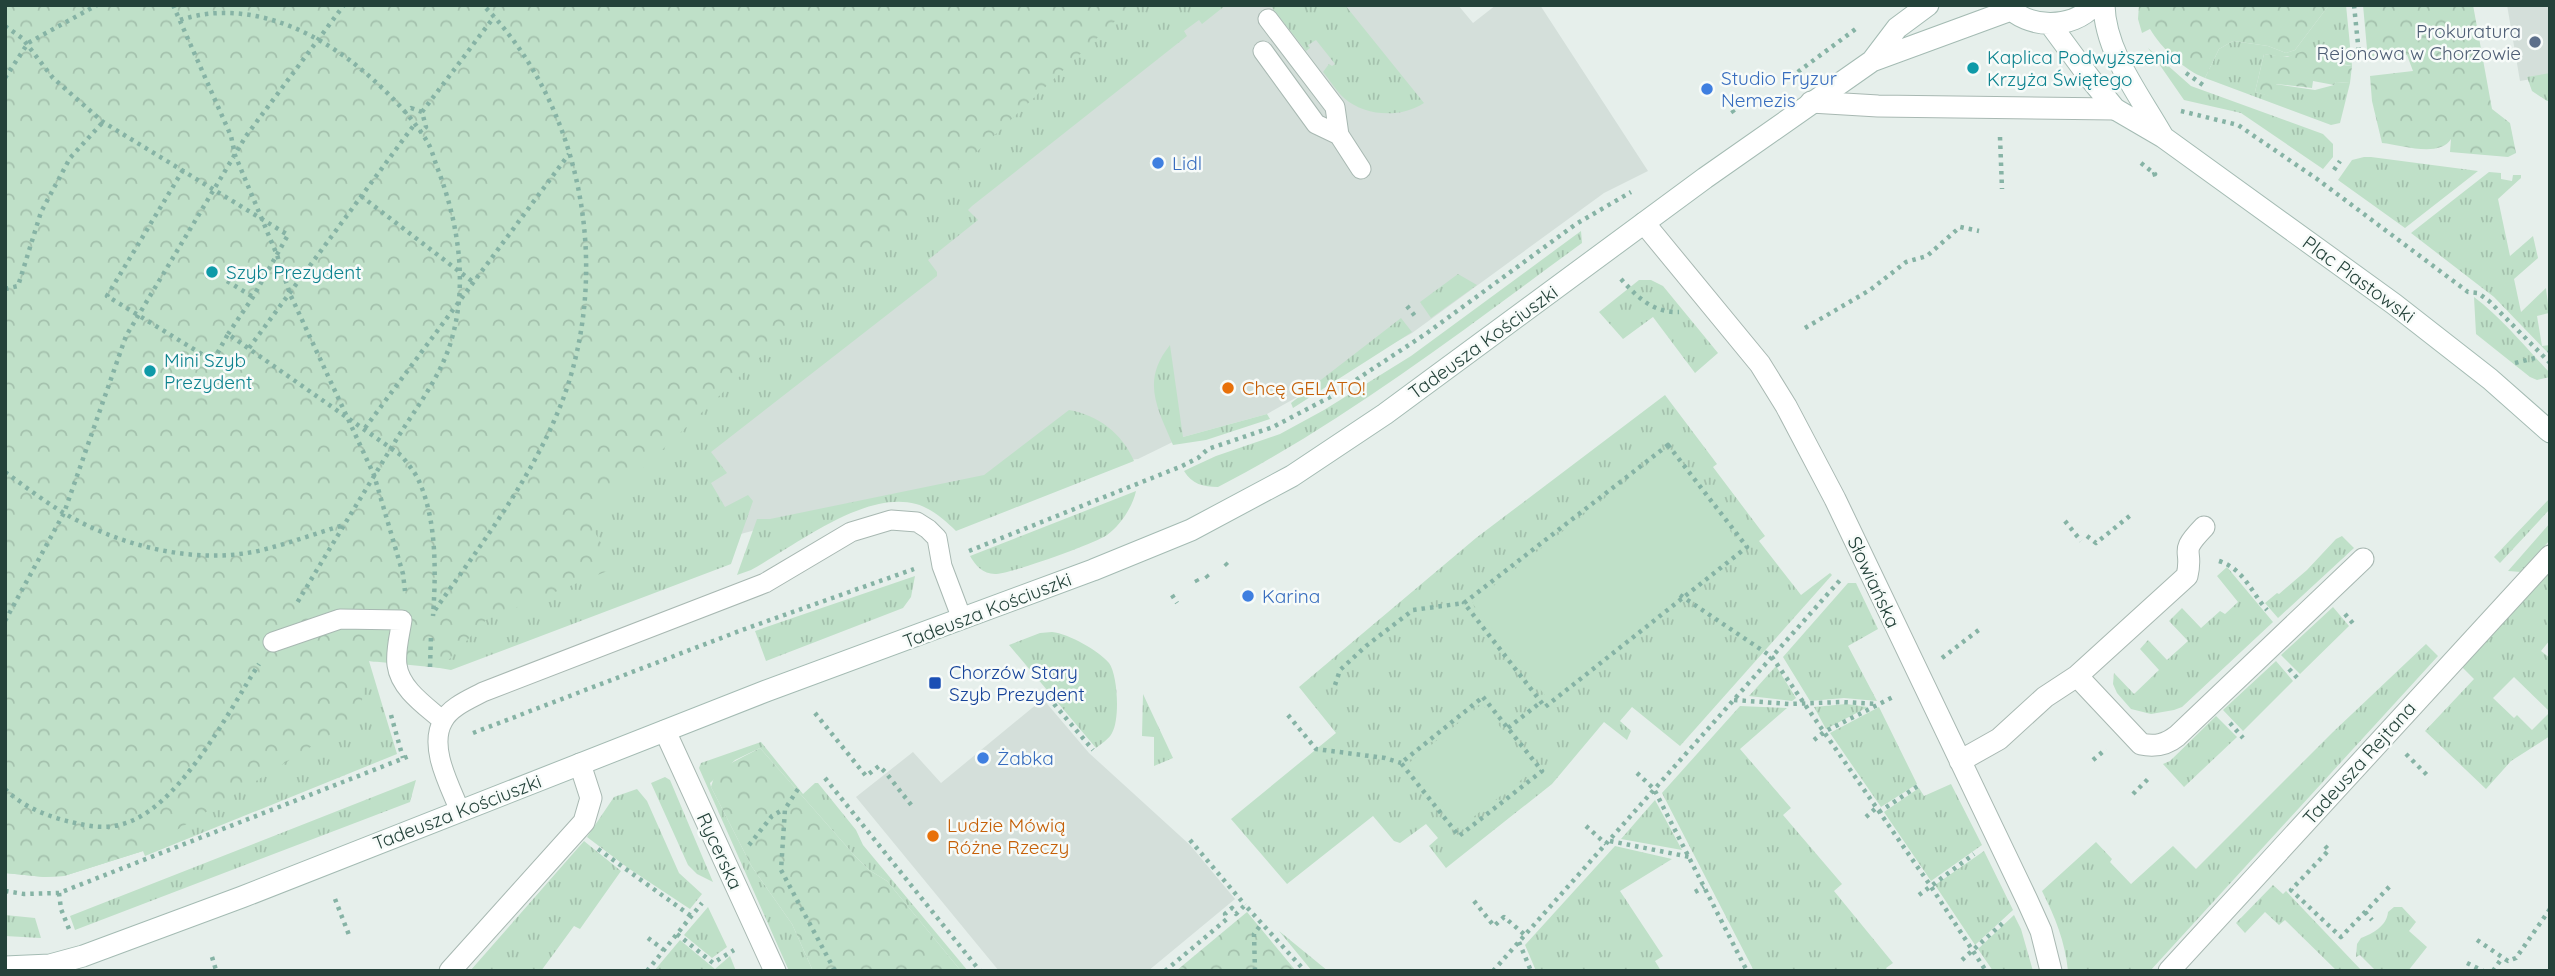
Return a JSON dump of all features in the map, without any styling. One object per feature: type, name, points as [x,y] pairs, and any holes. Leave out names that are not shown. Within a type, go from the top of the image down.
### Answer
[{"type":"street","name":"Tadeusza Kościuszki","points":[[1872,61],[1897,28],[1928,5]]},
{"type":"street","points":[[2008,8],[2029,21],[2050,24],[2071,20],[2094,5]]},
{"type":"street","name":"Plac Piastowski","points":[[2104,5],[2104,16],[2126,73],[2162,137]]},
{"type":"street","name":"Tadeusza Kościuszki","points":[[5,967],[50,965],[83,956],[766,691],[962,619],[1191,530],[1292,477],[1385,414],[1644,223],[1872,61],[2008,8]]},
{"type":"street","name":"Plac Piastowski","points":[[2050,24],[2115,109],[2162,137],[2394,304],[2490,379],[2549,431]]},
{"type":"street","points":[[1811,102],[1878,106],[2115,109]]},
{"type":"street","name":"Słowiańska","points":[[1644,223],[1739,338],[1775,387],[1835,499],[2041,931],[2051,971]]},
{"type":"street","points":[[1960,761],[1999,739],[2045,697],[2077,676],[2188,576],[2189,561],[2186,550],[2204,527]]},
{"type":"street","name":"Tadeusza Rejtana","points":[[2169,971],[2550,556]]},
{"type":"street","points":[[2077,676],[2141,744],[2163,744],[2177,736],[2363,558]]},
{"type":"street","name":"Rycerska","points":[[665,731],[775,971]]},
{"type":"street","points":[[450,971],[584,822],[591,798],[580,764]]},
{"type":"lane","points":[[1268,19],[1335,107],[1339,135],[1361,169]]},
{"type":"lane","points":[[1263,51],[1316,124],[1339,135]]},
{"type":"lane","points":[[460,811],[443,770],[438,745],[443,720],[458,705],[483,692],[765,583],[851,532],[891,520],[917,522],[928,528],[937,538],[942,566],[962,619]]},
{"type":"lane","points":[[273,642],[340,619],[402,620],[396,664],[401,677],[415,696],[443,720]]},
{"type":"path","points":[[5,78],[28,43],[97,5]]},
{"type":"path","points":[[173,5],[231,136],[234,155],[277,255],[290,294],[374,475],[403,574],[405,592],[402,620]]},
{"type":"path","points":[[5,621],[64,513],[126,336],[246,136],[344,5]]},
{"type":"path","points":[[433,612],[507,505],[554,421],[566,391],[581,332],[585,302],[587,264],[581,200],[569,154],[543,89],[520,49],[483,5]]},
{"type":"path","points":[[2354,5],[2358,54]]},
{"type":"path","points":[[5,789],[37,810],[65,821],[103,827],[120,825],[145,815],[183,780],[273,642],[441,366],[452,340],[458,301],[458,247],[454,218],[428,143],[404,113],[374,80],[319,38],[294,26],[248,15],[202,16],[180,20]]},
{"type":"path","points":[[422,112],[494,17]]},
{"type":"path","points":[[5,26],[28,43],[53,78],[103,122],[214,188],[288,235],[213,361],[107,296],[183,170]]},
{"type":"path","points":[[2186,73],[2203,85]]},
{"type":"path","points":[[404,113],[411,108],[422,112]]},
{"type":"path","points":[[2177,110],[2238,125],[2325,184],[2468,292],[2478,293],[2489,301],[2550,363]]},
{"type":"path","points":[[419,132],[426,127],[422,112]]},
{"type":"path","points":[[5,289],[18,286],[41,212],[70,158],[103,122]]},
{"type":"path","points":[[249,348],[414,125]]},
{"type":"path","points":[[2000,143],[2002,189]]},
{"type":"path","points":[[365,428],[569,154]]},
{"type":"path","points":[[2334,170],[2340,161]]},
{"type":"path","points":[[2141,163],[2155,174],[2152,176]]},
{"type":"path","points":[[968,551],[1182,466],[1208,449],[1273,427],[1330,397],[1427,332],[1576,225],[1637,189]]},
{"type":"path","points":[[361,196],[473,282]]},
{"type":"path","points":[[1806,328],[1870,290],[1906,262],[1927,256],[1960,227],[1979,231]]},
{"type":"path","points":[[1621,279],[1640,300],[1649,305],[1669,312],[1688,311]]},
{"type":"path","points":[[227,281],[253,297]]},
{"type":"path","points":[[1407,306],[1415,316]]},
{"type":"path","points":[[228,334],[392,447],[418,478],[431,516],[432,622]]},
{"type":"path","points":[[1335,685],[1340,670],[1413,610],[1464,603],[1668,445],[1748,547],[1682,596],[1545,707],[1464,603]]},
{"type":"path","points":[[5,472],[64,513],[135,545],[167,552],[199,555],[260,550],[344,524]]},
{"type":"path","points":[[2087,536],[2096,543],[2132,514]]},
{"type":"path","points":[[2065,521],[2081,541]]},
{"type":"path","points":[[2230,564],[2241,573],[2263,606]]},
{"type":"path","points":[[467,735],[743,630],[913,570]]},
{"type":"path","points":[[1493,971],[1846,572]]},
{"type":"path","points":[[1206,575],[1210,580]]},
{"type":"path","points":[[1196,579],[1200,586]]},
{"type":"path","points":[[1172,595],[1177,603]]},
{"type":"path","points":[[1682,596],[1772,657],[1930,885],[1986,971]]},
{"type":"path","points":[[1934,665],[1980,629]]},
{"type":"path","points":[[430,667],[431,633]]},
{"type":"path","points":[[1042,691],[1093,750]]},
{"type":"path","points":[[1814,740],[1824,732],[1895,696]]},
{"type":"path","points":[[1289,715],[1316,749],[1385,758],[1401,763],[1459,836],[1542,771],[1483,697],[1401,763]]},
{"type":"path","points":[[1734,700],[1878,704]]},
{"type":"path","points":[[1508,728],[1541,702]]},
{"type":"path","points":[[815,713],[866,776],[878,766],[912,806]]},
{"type":"path","points":[[2404,752],[2428,776]]},
{"type":"path","points":[[5,891],[24,894],[59,893],[152,859],[409,756]]},
{"type":"path","points":[[1637,773],[1654,789],[1691,857],[1746,968],[1736,971]]},
{"type":"path","points":[[2133,794],[2154,773]]},
{"type":"path","points":[[825,778],[980,971]]},
{"type":"path","points":[[1866,817],[1919,786]]},
{"type":"path","points":[[746,849],[760,828],[772,816],[785,809],[798,789]]},
{"type":"path","points":[[785,809],[781,870],[835,971]]},
{"type":"path","points":[[1586,826],[1608,842],[1691,857]]},
{"type":"path","points":[[1190,840],[1305,971]]},
{"type":"path","points":[[595,846],[691,916]]},
{"type":"path","points":[[1919,895],[1983,848]]},
{"type":"path","points":[[2329,849],[2291,890],[2341,937],[2391,885]]},
{"type":"path","points":[[1695,892],[1704,887]]},
{"type":"path","points":[[59,893],[61,909],[70,932]]},
{"type":"path","points":[[335,899],[349,935]]},
{"type":"path","points":[[1474,901],[1494,926],[1504,917],[1525,935]]},
{"type":"path","points":[[647,971],[702,903]]},
{"type":"path","points":[[1165,971],[1227,919],[1225,914],[1232,908],[1237,914],[1245,905]]},
{"type":"path","points":[[2477,940],[2508,961],[2516,958],[2550,909]]},
{"type":"path","points":[[2365,912],[2372,920]]},
{"type":"path","points":[[1962,960],[2014,913]]},
{"type":"path","points":[[1255,971],[1254,934],[1262,923]]},
{"type":"path","points":[[677,934],[713,962],[734,950]]},
{"type":"path","points":[[648,938],[664,950]]},
{"type":"path","points":[[1519,942],[1531,971]]},
{"type":"path","points":[[212,957],[216,970]]},
{"type":"path","points":[[2493,971],[2502,958]]},
{"type":"path","points":[[2468,963],[2483,971]]},
{"type":"shaded area","points":[[1132,5],[1458,5],[1473,23],[1496,5],[1540,5],[1648,171],[1604,193],[1412,333],[1267,414],[1183,437],[1138,459],[979,478],[837,508],[737,535],[682,432]]},
{"type":"shaded area","name":"Prokuratura Rejonowa w Chorzowie","points":[[2507,5],[2550,5],[2550,76],[2520,81]]},
{"type":"shaded area","points":[[1043,699],[1089,753],[1190,845],[1235,899],[1148,971],[999,971],[856,797],[913,752],[941,783]]},
{"type":"green space","points":[[5,5],[1132,5],[588,520],[615,568],[487,619],[441,668],[369,661],[359,717],[143,851],[64,876],[44,877],[5,873]]},
{"type":"green space","points":[[488,5],[1226,5],[1202,24],[1199,20],[1184,31],[1187,36],[972,206],[968,210],[978,220],[928,260],[937,276],[711,452],[727,473],[711,483],[725,507],[748,495],[753,501],[731,564],[451,670],[434,667]]},
{"type":"green space","points":[[1270,5],[1345,5],[1424,103],[1394,113],[1373,112],[1353,104],[1341,95],[1323,72],[1329,64],[1335,64],[1316,40],[1308,45],[1310,48],[1306,51]]},
{"type":"green space","points":[[2139,5],[2329,5],[2295,50],[2286,53],[2268,46],[2233,41],[2219,49],[2205,78],[2174,58],[2150,29],[2142,33],[2138,19]]},
{"type":"green space","points":[[2329,5],[2346,5],[2352,66],[2298,55],[2282,57],[2264,54],[2255,92],[2271,96],[2275,84],[2315,90],[2336,82],[2350,83],[2340,123],[2331,125],[2205,78],[2219,49],[2233,41],[2268,46],[2286,53],[2295,50]]},
{"type":"green space","points":[[2363,5],[2473,5],[2492,109],[2510,123],[2516,153],[2508,157],[2450,152],[2451,139],[2445,145],[2429,149],[2382,143],[2372,101],[2370,76],[2413,71],[2407,55],[2368,60]]},
{"type":"green space","points":[[2148,48],[2191,86],[2323,134],[2333,144],[2333,157],[2323,169],[2241,113],[2184,100]]},
{"type":"green space","points":[[2306,50],[2342,57],[2342,65],[2352,66],[2350,83],[2336,82],[2334,85],[2313,81],[2312,88],[2276,84],[2272,97],[2255,92],[2264,54],[2287,57]]},
{"type":"green space","points":[[2550,73],[2550,101],[2547,101],[2532,91],[2527,77]]},
{"type":"green space","points":[[2364,157],[2478,171],[2405,228],[2338,180],[2352,160]]},
{"type":"green space","points":[[2489,172],[2501,173],[2501,179],[2512,181],[2513,175],[2521,175],[2498,199],[2510,256],[2533,236],[2538,258],[2514,279],[2521,312],[2546,288],[2549,313],[2537,316],[2542,346],[2550,345],[2550,355],[2494,297],[2411,233]]},
{"type":"green space","points":[[1581,231],[1582,243],[1449,341],[1359,403],[1266,461],[1218,487],[1198,484],[1184,471],[1216,456],[1280,434],[1324,410],[1411,356]]},
{"type":"green space","points":[[1458,274],[1477,285],[1431,318],[1420,302]]},
{"type":"green space","points":[[1639,280],[1651,280],[1663,286],[1718,353],[1695,373],[1653,317],[1623,339],[1599,312]]},
{"type":"green space","points":[[2474,297],[2514,334],[2550,373],[2550,377],[2537,380],[2530,377],[2476,334]]},
{"type":"green space","points":[[1401,318],[1412,332],[1293,408],[1291,403]]},
{"type":"green space","points":[[1170,345],[1183,437],[1267,414],[1270,419],[1206,440],[1173,445],[1157,406],[1154,382],[1161,358]]},
{"type":"green space","points":[[1665,395],[1717,464],[1713,467],[1765,536],[1759,541],[1801,595],[1830,573],[1832,575],[1680,746],[1632,707],[1620,721],[1631,731],[1627,740],[1604,722],[1552,784],[1446,868],[1429,846],[1438,838],[1426,824],[1400,843],[1394,841],[1373,816],[1287,884],[1231,819],[1336,733],[1299,687],[1476,538]]},
{"type":"green space","points":[[1069,410],[1090,416],[1108,427],[1123,442],[1134,461],[956,531],[927,508],[916,504],[896,502],[874,505],[831,523],[751,570],[737,575],[757,519],[770,519],[984,475]]},
{"type":"green space","points":[[1666,450],[1742,546],[1548,699],[1472,603]]},
{"type":"green space","points":[[1136,491],[1129,509],[1112,531],[1070,551],[995,574],[980,568],[970,556]]},
{"type":"green space","points":[[2550,498],[2550,509],[2500,563],[2494,557]]},
{"type":"green space","points":[[2550,523],[2550,540],[2521,572],[2508,571]]},
{"type":"green space","points":[[2342,536],[2354,548],[2278,618],[2265,603],[2307,570]]},
{"type":"green space","points":[[2227,567],[2273,622],[2182,707],[2151,714],[2131,709],[2117,693],[2113,684],[2114,673],[2134,694],[2159,670],[2140,649],[2148,640],[2167,660],[2188,641],[2169,621],[2182,608],[2201,628],[2220,611],[2225,614],[2238,602],[2217,576]]},
{"type":"green space","points":[[2550,571],[2550,640],[2541,651],[2550,658],[2550,712],[2550,736],[2511,761],[2486,789],[2425,731],[2474,679],[2462,667]],"holes":[[[2514,677],[2550,712],[2532,730],[2517,715],[2514,718],[2493,698]]]},
{"type":"green space","points":[[915,576],[911,597],[903,608],[766,661],[755,631]]},
{"type":"green space","points":[[1848,583],[1856,583],[1878,629],[1848,646],[1877,701],[1844,698],[1810,701],[1783,657]]},
{"type":"green space","points":[[2333,607],[2349,626],[2300,674],[2281,655]]},
{"type":"green space","points":[[1052,632],[1075,639],[1091,648],[1109,663],[1112,669],[1117,698],[1115,727],[1109,737],[1096,748],[1009,645],[1040,633]]},
{"type":"green space","points":[[2426,644],[2438,656],[2150,971],[2068,971],[2059,930],[2042,891],[2096,842],[2131,884],[2173,846],[2196,869],[2333,732]]},
{"type":"green space","points":[[324,649],[378,662],[369,661],[397,754],[145,856],[143,851],[64,876],[5,873],[5,801]]},
{"type":"green space","points":[[2276,661],[2293,681],[2243,731],[2223,710]]},
{"type":"green space","points":[[1776,666],[1796,698],[1792,701],[1749,696]]},
{"type":"green space","points":[[1143,694],[1173,758],[1154,766],[1154,737],[1142,736]]},
{"type":"green space","points":[[1482,704],[1534,770],[1459,828],[1409,763]]},
{"type":"green space","points":[[1846,704],[1868,707],[1826,729],[1814,707]]},
{"type":"green space","points":[[1740,706],[1787,708],[1740,749],[1791,808],[1783,815],[1842,884],[1834,891],[1893,963],[1886,968],[1888,971],[1754,971],[1662,793]]},
{"type":"green space","points":[[1879,707],[1917,784],[1881,807],[1830,733]]},
{"type":"green space","points":[[2216,716],[2237,737],[2184,787],[2163,764],[2170,761]]},
{"type":"green space","points":[[761,742],[803,794],[818,783],[856,830],[863,845],[968,971],[961,971],[887,881],[869,870],[855,856],[760,748],[735,760],[710,783],[752,867],[792,924],[813,971],[789,971],[699,768],[701,763]]},
{"type":"green space","points":[[760,748],[855,856],[869,870],[887,881],[961,971],[813,971],[792,924],[752,867],[711,787],[716,771]]},
{"type":"green space","points":[[665,777],[670,780],[713,882],[697,874],[688,865],[651,783]]},
{"type":"green space","points":[[416,780],[410,802],[75,930],[70,916]]},
{"type":"green space","points":[[1951,784],[1982,845],[1931,881],[1884,812],[1919,788],[1924,796]]},
{"type":"green space","points":[[637,789],[647,801],[679,873],[702,894],[690,909],[587,837],[614,797]]},
{"type":"green space","points":[[1655,800],[1682,850],[1621,839]]},
{"type":"green space","points":[[584,841],[621,871],[580,929],[574,926],[541,971],[470,971]]},
{"type":"green space","points":[[1615,846],[1672,859],[1620,891],[1663,956],[1655,961],[1661,971],[1536,971],[1525,945]]},
{"type":"green space","points":[[1984,851],[2013,910],[1975,945],[1935,885]]},
{"type":"green space","points":[[2273,885],[2283,894],[2286,891],[2362,971],[2337,971],[2285,920],[2279,925],[2265,912],[2245,933],[2236,923]]},
{"type":"green space","points":[[708,907],[727,947],[712,958],[684,935]]},
{"type":"green space","points":[[2394,907],[2402,907],[2416,922],[2409,931],[2427,947],[2408,971],[2376,971],[2360,955],[2356,957],[2357,944],[2361,938],[2382,925],[2388,912]]},
{"type":"green space","points":[[1247,912],[1296,971],[1176,971]]},
{"type":"green space","points":[[5,915],[35,918],[41,938],[5,936]]},
{"type":"green space","points":[[2014,915],[2021,929],[2033,971],[1993,971],[1978,949]]},
{"type":"green space","points":[[1279,931],[1328,971],[1312,971]]},
{"type":"green space","points":[[680,940],[715,969],[730,956],[736,971],[654,971]]},
{"type":"place","name":"Prokuratura Rejonowa w Chorzowie","points":[[2535,42]]},
{"type":"place","name":"Kaplica Podwyższenia Krzyża Świętego","points":[[1973,68]]},
{"type":"place","name":"Studio Fryzur Nemezis","points":[[1707,89]]},
{"type":"place","name":"Lidl","points":[[1158,163]]},
{"type":"place","name":"Szyb Prezydent","points":[[212,272]]},
{"type":"place","name":"Mini Szyb Prezydent","points":[[150,371]]},
{"type":"place","name":"Chcę GELATO!","points":[[1228,388]]},
{"type":"place","name":"Karina","points":[[1248,596]]},
{"type":"place","name":"Chorzów Stary Szyb Prezydent","points":[[935,683]]},
{"type":"place","name":"Żabka","points":[[983,758]]},
{"type":"place","name":"Ludzie Mówią Różne Rzeczy","points":[[933,836]]}]
